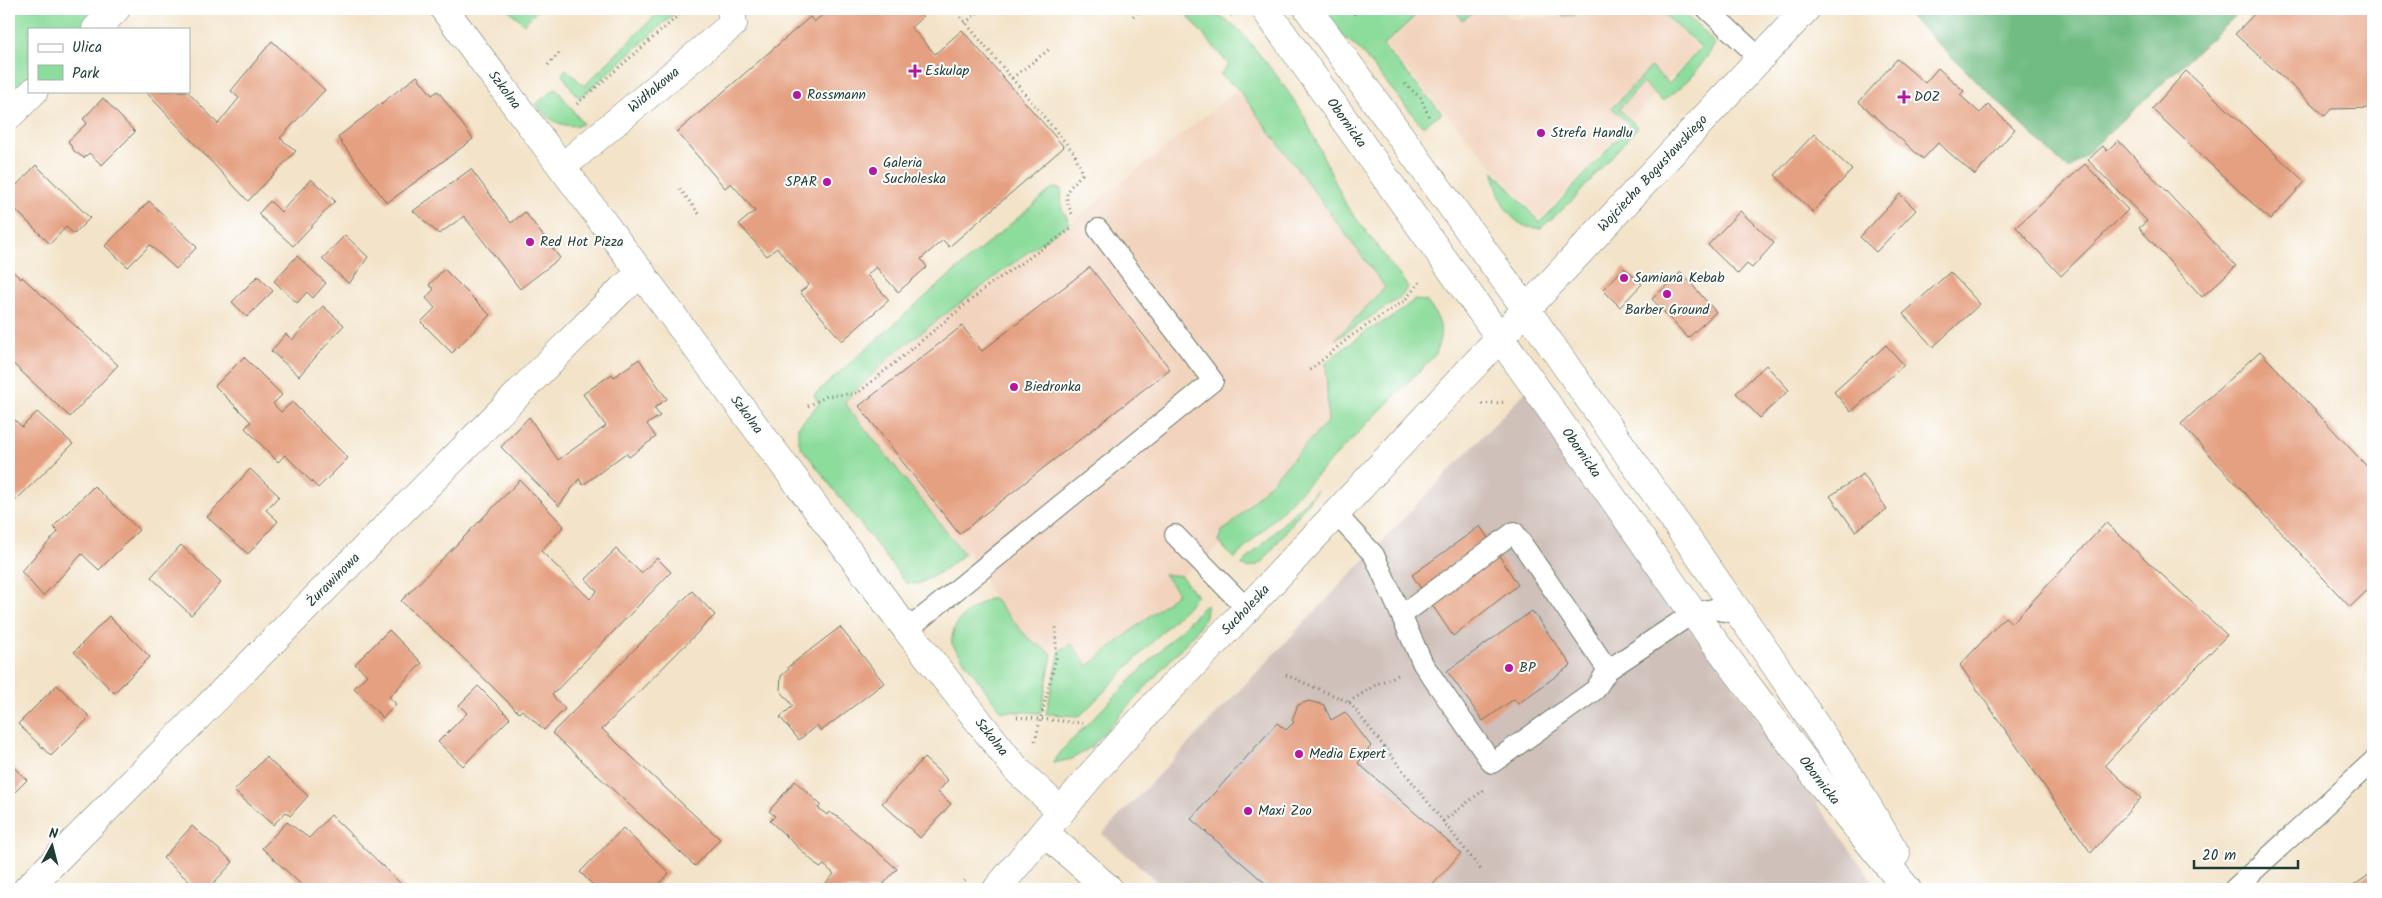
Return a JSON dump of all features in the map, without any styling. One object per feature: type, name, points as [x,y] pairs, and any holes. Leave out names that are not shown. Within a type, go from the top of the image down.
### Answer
[{"type":"street","points":[[97,28],[116,9]]},
{"type":"street","name":"Szkolna","points":[[444,9],[907,630],[1017,770],[1061,811]]},
{"type":"street","name":"Widłakowa","points":[[562,166],[733,24],[732,9]]},
{"type":"street","name":"Obornicka","points":[[1265,9],[1500,338],[1693,613],[1812,771],[1907,889]]},
{"type":"street","name":"Obornicka","points":[[1308,9],[1526,309],[1739,614],[1849,775],[1918,889]]},
{"type":"street","name":"Wojciecha Bogusławskiego","points":[[1500,338],[1806,9]]},
{"type":"street","points":[[9,116],[33,92]]},
{"type":"street","name":"Żurawinowa","points":[[27,889],[614,297],[642,273]]},
{"type":"street","name":"Sucholeska","points":[[997,889],[1061,811],[1160,699],[1248,609],[1500,338]]},
{"type":"street","points":[[1044,832],[1108,889]]},
{"type":"lane","points":[[1706,9],[1760,58]]},
{"type":"lane","points":[[907,630],[1213,381],[1098,229]]},
{"type":"lane","points":[[1336,514],[1374,555],[1424,664],[1492,763],[1595,690],[1608,670],[1693,613],[1713,609],[1739,614]]},
{"type":"lane","points":[[1402,615],[1514,532],[1608,670]]},
{"type":"lane","points":[[1176,535],[1248,609]]},
{"type":"lane","points":[[2234,889],[2373,762]]},
{"type":"path","points":[[577,104],[686,9]]},
{"type":"path","points":[[954,9],[1075,154],[1082,174],[1068,188],[1066,195],[1067,204],[1074,219]]},
{"type":"path","points":[[965,23],[982,9]]},
{"type":"path","points":[[1133,16],[1143,9]]},
{"type":"path","points":[[1012,78],[1051,48]]},
{"type":"path","points":[[548,65],[561,51]]},
{"type":"path","points":[[680,188],[700,216]]},
{"type":"path","points":[[808,406],[827,396],[858,393],[989,285],[1074,227]]},
{"type":"path","points":[[1310,370],[1351,336],[1404,301],[1421,281]]},
{"type":"path","points":[[1033,747],[1042,719],[1056,658],[1056,624]]},
{"type":"path","points":[[1349,702],[1377,684],[1424,664]]},
{"type":"path","points":[[1286,675],[1349,702],[1482,871]]},
{"type":"path","points":[[1016,717],[1083,723]]},
{"type":"path","points":[[1443,821],[1487,788],[1492,763]]},
{"type":"path","points":[[1036,889],[1064,886]]},
{"type":"shaded area","name":"Strefa Handlu","points":[[1426,9],[1501,9],[1509,19],[1574,15],[1575,9],[1657,9],[1698,48],[1540,219],[1386,46]]},
{"type":"shaded area","points":[[1238,89],[1385,287],[1326,350],[1328,421],[1231,525],[1222,531],[1218,541],[1222,545],[1181,576],[1165,574],[1179,593],[1088,667],[1060,650],[1052,654],[1028,638],[994,599],[968,550],[964,554],[844,402],[894,353],[1061,231]]},
{"type":"shaded area","points":[[1525,392],[1878,889],[1166,889],[1102,834]]},
{"type":"green space","points":[[9,9],[103,9],[84,28],[28,28],[28,83],[9,102]]},
{"type":"green space","points":[[508,9],[539,9],[524,24]]},
{"type":"green space","points":[[662,9],[680,9],[581,97],[576,95],[562,74],[566,69],[584,86]]},
{"type":"green space","points":[[1182,9],[1210,9],[1239,30],[1274,72],[1302,112],[1346,205],[1408,287],[1401,297],[1335,340],[1385,287],[1238,89],[1220,74],[1229,65]]},
{"type":"green space","points":[[1319,9],[1423,9],[1383,46],[1442,113],[1422,126],[1358,48],[1340,34]]},
{"type":"green space","points":[[1455,9],[1479,9],[1462,20]]},
{"type":"green space","points":[[1556,9],[1575,9],[1575,15],[1563,16]]},
{"type":"green space","points":[[1658,9],[1678,9],[1700,27],[1715,44],[1710,52],[1685,83],[1662,101],[1643,83],[1619,109],[1638,127],[1573,200],[1541,228],[1528,227],[1518,222],[1507,210],[1499,195],[1494,171],[1540,223],[1630,125],[1612,108],[1651,67],[1669,84],[1701,47]]},
{"type":"green space","points":[[1732,9],[1760,9],[1746,15]]},
{"type":"green space","points":[[1902,9],[2243,9],[2069,170]]},
{"type":"green space","points":[[556,88],[583,124],[569,126],[556,122],[550,119],[536,104]]},
{"type":"green space","points":[[1053,188],[1061,189],[1062,209],[1070,223],[1040,243],[894,353],[844,402],[964,554],[939,573],[918,584],[906,583],[801,447],[798,439],[798,427],[819,404],[814,395],[935,288]]},
{"type":"green space","points":[[1414,300],[1426,301],[1436,315],[1440,326],[1440,338],[1436,354],[1234,559],[1218,541],[1222,531],[1231,525],[1328,421],[1326,362],[1367,331],[1394,316]]},
{"type":"green space","points":[[1317,490],[1262,563],[1249,568],[1241,565]]},
{"type":"green space","points":[[1164,574],[1181,576],[1197,596],[1080,716],[1046,714],[1060,650],[1072,644],[1088,666],[1178,593]]},
{"type":"green space","points":[[988,599],[994,599],[1028,638],[1052,654],[1041,713],[1001,711],[952,644],[954,629],[962,617]]},
{"type":"green space","points":[[1207,603],[1204,620],[1193,635],[1091,747],[1072,759],[1053,763],[1063,749]]},
{"type":"building","name":"Galeria Sucholeska","points":[[829,9],[915,9],[923,17],[911,27],[935,54],[962,30],[1064,147],[949,247],[943,240],[921,259],[927,267],[898,292],[876,267],[867,275],[889,300],[842,341],[800,292],[809,285],[777,248],[767,256],[739,224],[755,211],[731,183],[725,188],[677,132],[810,17],[814,22]]},
{"type":"building","points":[[2259,9],[2373,9],[2373,108],[2331,109],[2325,116],[2235,34]]},
{"type":"building","points":[[272,41],[325,90],[280,138],[296,151],[248,201],[146,92],[188,92],[218,124],[239,98],[231,91]]},
{"type":"building","points":[[1897,59],[1925,83],[1938,68],[1964,91],[1960,95],[1980,113],[1988,105],[2015,129],[1975,175],[1938,143],[1923,159],[1859,102]]},
{"type":"building","points":[[2186,71],[2305,182],[2270,220],[2152,109]]},
{"type":"building","points":[[417,76],[432,95],[438,91],[473,139],[387,203],[338,138]]},
{"type":"building","points":[[103,98],[135,132],[102,165],[89,153],[84,158],[74,151],[68,141],[87,123],[83,119]]},
{"type":"building","points":[[1814,134],[1852,170],[1813,212],[1775,175]]},
{"type":"building","points":[[2118,140],[2236,266],[2202,297],[2139,228],[2147,221],[2088,160],[2103,146],[2107,151]]},
{"type":"building","points":[[2085,164],[2128,210],[2061,276],[2016,227]]},
{"type":"building","points":[[36,165],[90,218],[74,234],[66,227],[50,244],[9,203],[9,193]]},
{"type":"building","points":[[471,169],[511,223],[525,212],[560,258],[520,289],[464,216],[439,234],[413,211]]},
{"type":"building","points":[[311,179],[335,201],[293,246],[258,214],[270,201],[281,212]]},
{"type":"building","points":[[1900,194],[1916,210],[1876,252],[1860,237]]},
{"type":"building","points":[[149,201],[197,247],[176,269],[150,245],[128,267],[105,246]]},
{"type":"building","points":[[1740,211],[1774,243],[1752,268],[1747,264],[1738,274],[1708,245]]},
{"type":"building","points":[[345,235],[368,257],[349,284],[322,259]]},
{"type":"building","points":[[297,256],[326,283],[313,298],[307,292],[297,303],[274,281]]},
{"type":"building","name":"Biedronka","points":[[1090,267],[1170,369],[959,534],[859,406],[962,326],[982,351]]},
{"type":"building","points":[[9,268],[21,279],[22,277],[118,365],[70,417],[9,360]]},
{"type":"building","points":[[1624,268],[1642,284],[1620,307],[1603,290]]},
{"type":"building","points":[[444,269],[490,315],[452,353],[421,322],[435,308],[426,298],[434,289],[429,285]]},
{"type":"building","points":[[1681,272],[1716,312],[1688,338],[1652,299]]},
{"type":"building","points":[[1950,272],[1980,304],[1933,347],[1903,314]]},
{"type":"building","points":[[258,276],[273,291],[247,317],[232,302]]},
{"type":"building","points":[[323,306],[344,325],[299,376],[271,351],[286,334],[292,340]]},
{"type":"building","points":[[1886,345],[1904,365],[1851,412],[1834,392]]},
{"type":"building","points":[[2260,351],[2373,473],[2373,585],[2350,607],[2181,424]]},
{"type":"building","points":[[244,357],[282,395],[273,404],[281,412],[292,402],[348,458],[318,488],[285,455],[278,462],[245,428],[251,422],[215,386]]},
{"type":"building","points":[[639,359],[667,399],[654,408],[660,416],[647,424],[656,437],[629,457],[626,453],[583,485],[579,479],[559,506],[501,447],[529,417],[558,460],[606,426],[583,394],[612,374],[614,377]]},
{"type":"building","points":[[1766,365],[1789,390],[1760,418],[1736,393]]},
{"type":"building","points":[[37,412],[73,444],[9,507],[9,426],[15,420],[22,427]]},
{"type":"building","points":[[250,469],[279,496],[266,510],[278,521],[248,554],[207,517]]},
{"type":"building","points":[[1863,474],[1887,509],[1855,531],[1830,496]]},
{"type":"building","points":[[520,480],[564,526],[541,551],[590,599],[597,591],[586,579],[616,549],[641,573],[657,558],[671,572],[552,695],[565,709],[544,730],[522,710],[519,713],[451,646],[401,601]]},
{"type":"building","points":[[94,486],[139,530],[99,570],[82,554],[43,596],[21,571],[58,532],[53,527]]},
{"type":"building","points":[[2106,523],[2227,635],[2105,765],[2141,798],[2091,853],[1960,665],[2005,617],[2012,623]]},
{"type":"building","points":[[1480,526],[1518,585],[1453,636],[1412,575]]},
{"type":"building","points":[[181,545],[221,583],[191,615],[151,577]]},
{"type":"building","points":[[692,591],[715,615],[602,729],[720,839],[695,866],[552,733]]},
{"type":"building","name":"BP","points":[[1532,611],[1571,665],[1518,704],[1514,699],[1483,721],[1447,671]]},
{"type":"building","points":[[109,616],[150,657],[114,693],[74,652]]},
{"type":"building","points":[[840,627],[884,683],[821,731],[817,725],[799,740],[780,717],[793,706],[780,690],[781,676],[789,669],[788,667]]},
{"type":"building","points":[[389,630],[422,663],[389,697],[396,704],[383,718],[354,688],[367,675],[355,664]]},
{"type":"building","points":[[57,685],[90,717],[51,756],[18,724]]},
{"type":"building","points":[[478,686],[510,718],[463,766],[438,742],[467,713],[459,705]]},
{"type":"building","points":[[1309,701],[1324,705],[1331,720],[1345,712],[1371,746],[1358,763],[1461,853],[1429,889],[1272,889],[1191,819],[1277,723],[1286,730],[1294,722],[1292,720],[1298,705]]},
{"type":"building","points":[[266,757],[308,796],[290,816],[286,812],[273,825],[234,791]]},
{"type":"building","points":[[924,758],[948,780],[938,792],[951,804],[920,838],[882,803]]},
{"type":"building","points":[[9,763],[27,780],[9,798]]},
{"type":"building","points":[[795,781],[821,805],[818,808],[827,815],[829,812],[838,817],[897,869],[879,889],[820,889],[834,874],[824,865],[820,868],[770,821],[775,816],[769,811]]},
{"type":"building","points":[[331,815],[406,889],[306,889],[262,848],[287,822],[309,838]]},
{"type":"building","points":[[192,826],[233,862],[208,889],[198,889],[163,858]]},
{"type":"building","points":[[623,828],[669,873],[656,887],[653,884],[647,889],[597,889],[580,872]]},
{"type":"building","points":[[2373,872],[2373,889],[2349,889]]},
{"type":"place","name":"Eskulap","points":[[915,71]]},
{"type":"place","name":"Rossmann","points":[[797,95]]},
{"type":"place","name":"DOZ","points":[[1904,97]]},
{"type":"place","name":"Strefa Handlu","points":[[1541,133]]},
{"type":"place","name":"Galeria Sucholeska","points":[[873,171]]},
{"type":"place","name":"SPAR","points":[[827,182]]},
{"type":"place","name":"Red Hot Pizza","points":[[530,242]]},
{"type":"place","name":"Samiana Kebab","points":[[1624,278]]},
{"type":"place","name":"Barber Ground","points":[[1667,294]]},
{"type":"place","name":"Biedronka","points":[[1014,387]]},
{"type":"place","name":"BP","points":[[1509,668]]},
{"type":"place","name":"Media Expert","points":[[1299,754]]},
{"type":"place","name":"Maxi Zoo","points":[[1248,811]]}]
